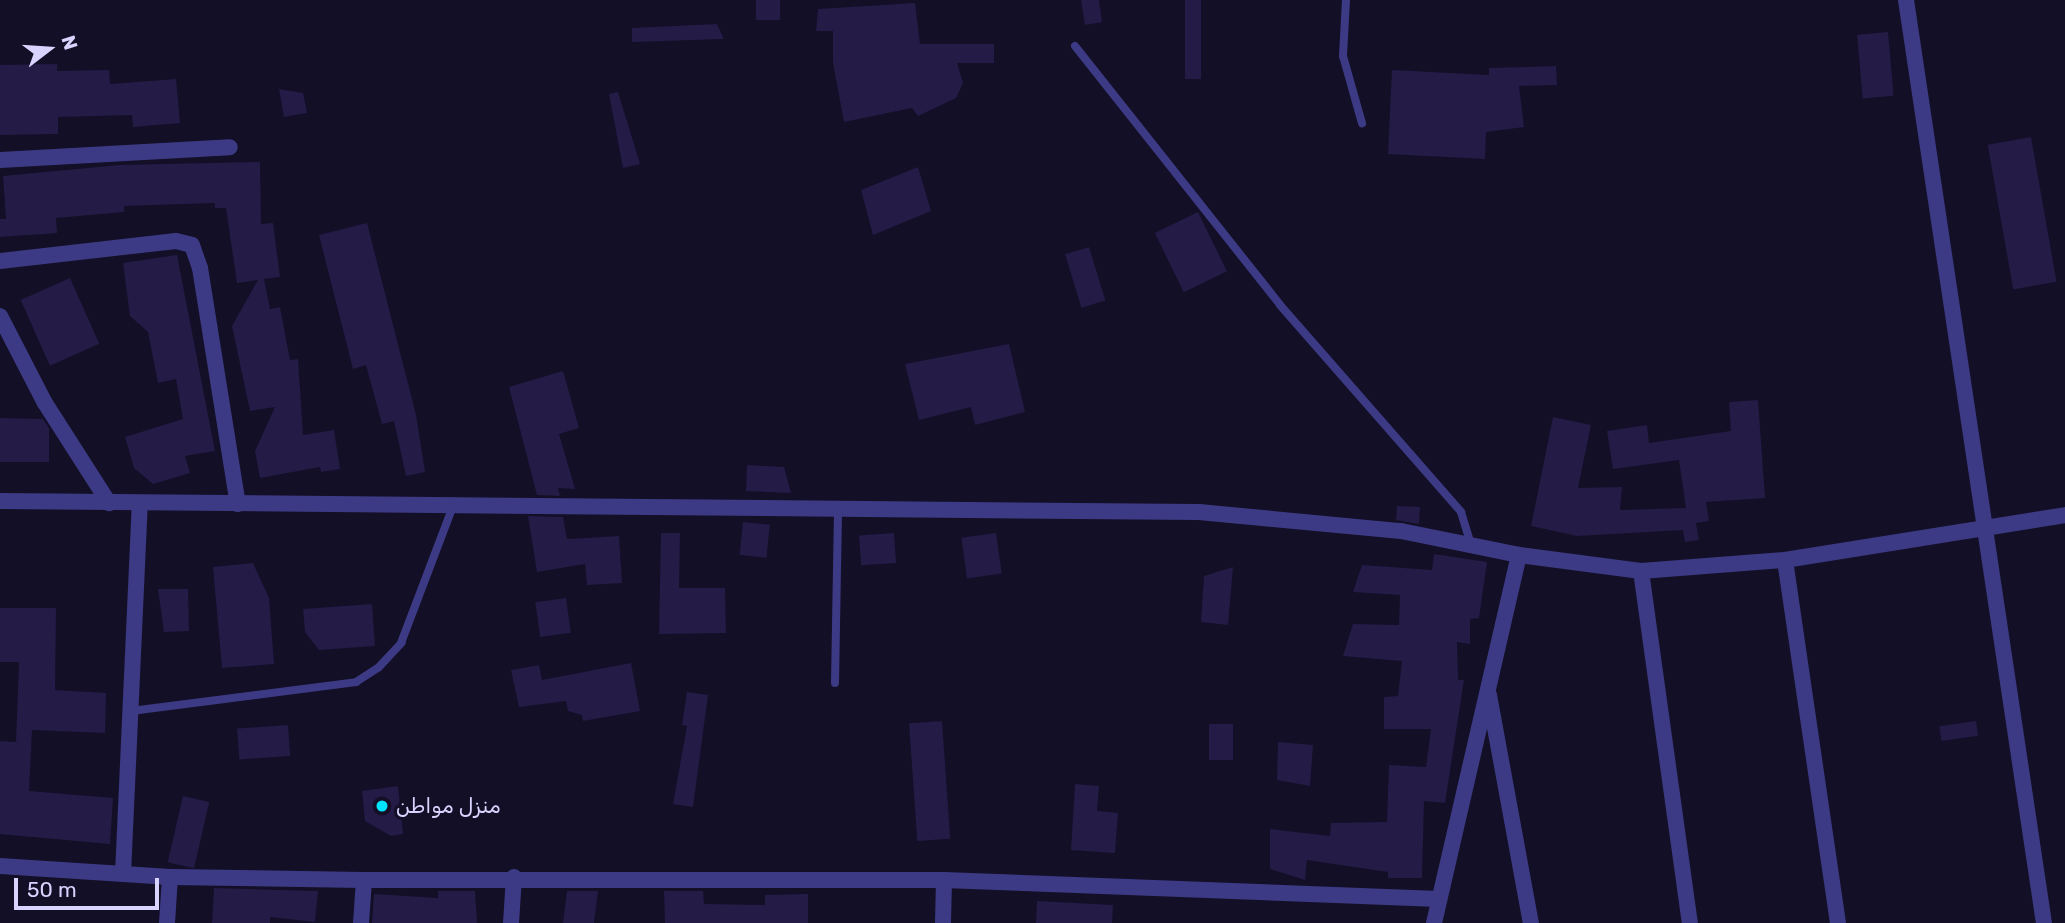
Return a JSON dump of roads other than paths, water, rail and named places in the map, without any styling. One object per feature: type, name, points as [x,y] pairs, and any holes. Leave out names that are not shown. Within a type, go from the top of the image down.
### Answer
[{"type":"street","points":[[1906,0],[2044,923]]},
{"type":"street","points":[[0,160],[230,148]]},
{"type":"street","points":[[0,261],[176,241],[191,245],[200,268],[238,504]]},
{"type":"street","points":[[1,321],[44,403],[109,503]]},
{"type":"street","points":[[0,502],[1199,512],[1401,531],[1519,555],[1641,571],[1785,561],[2065,515]]},
{"type":"street","points":[[123,874],[140,503]]},
{"type":"street","points":[[1434,923],[1519,555]]},
{"type":"street","points":[[1785,561],[1838,923]]},
{"type":"street","points":[[1641,571],[1690,923]]},
{"type":"street","points":[[1488,689],[1531,923]]},
{"type":"street","points":[[0,866],[170,877],[364,880],[514,877],[944,880],[1439,899]]},
{"type":"street","points":[[167,923],[170,877]]},
{"type":"street","points":[[511,923],[514,877]]},
{"type":"street","points":[[361,923],[364,880]]},
{"type":"street","points":[[943,923],[944,880]]},
{"type":"lane","points":[[1346,0],[1343,56],[1362,123]]},
{"type":"lane","points":[[1075,46],[1280,305],[1461,512],[1471,545]]},
{"type":"lane","points":[[131,711],[356,682],[401,643],[453,506]]},
{"type":"lane","points":[[835,683],[838,507]]},
{"type":"place","name":"منزل مواطن","points":[[382,806]]}]
